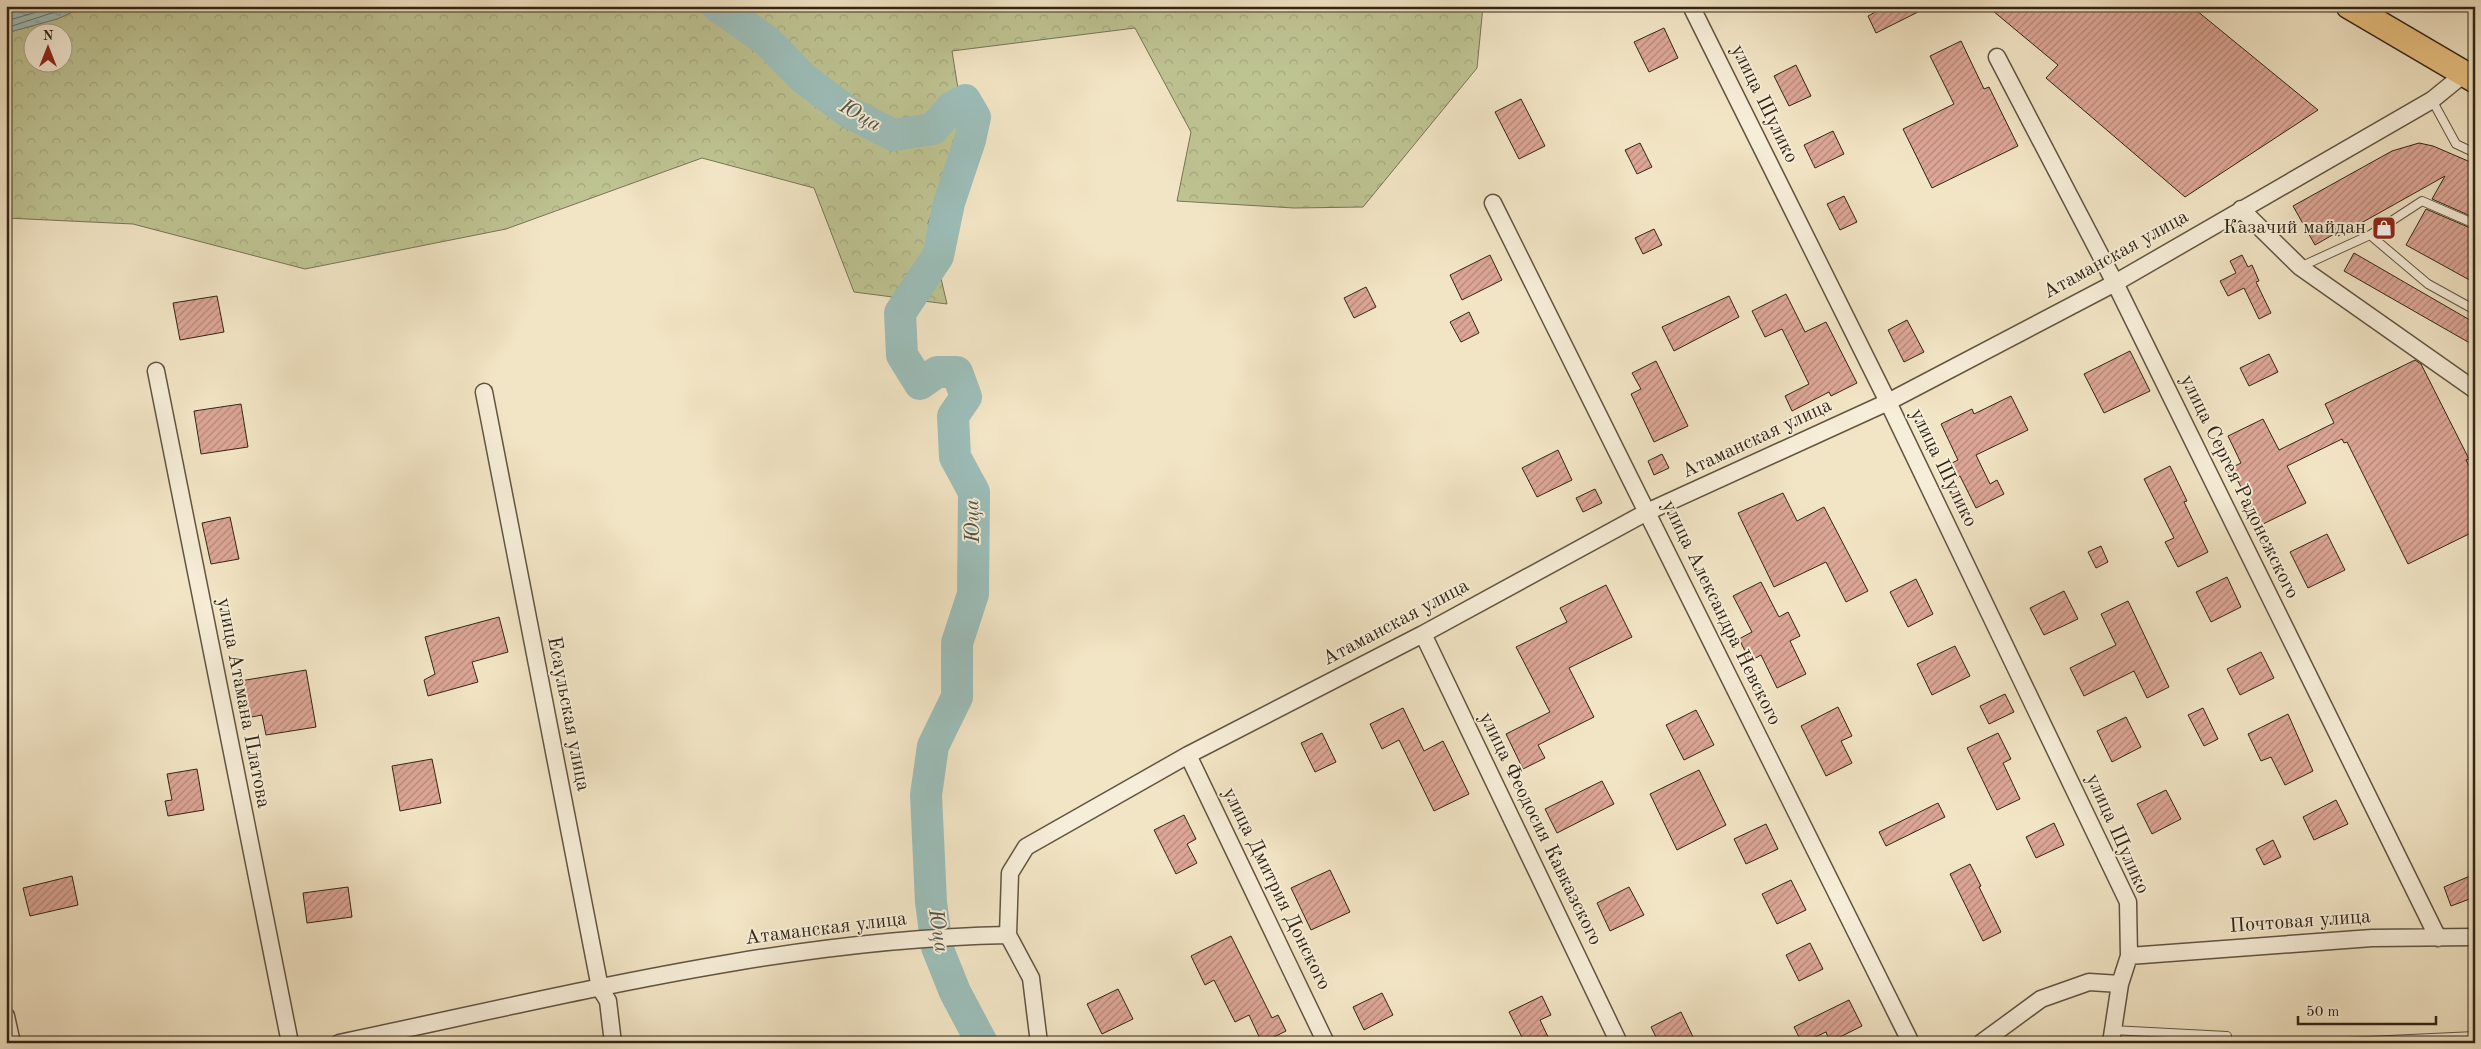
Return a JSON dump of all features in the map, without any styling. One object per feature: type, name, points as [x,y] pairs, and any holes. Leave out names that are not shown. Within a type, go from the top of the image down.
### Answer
[{"type":"main road","points":[[2349,6],[2469,78]]},
{"type":"main road","points":[[2383,6],[2469,78]]},
{"type":"street","name":"улица Шулико","points":[[1691,6],[1888,402],[2128,902],[2129,956],[2120,984],[2112,1036]]},
{"type":"street","name":"улица Сергея Радонежского","points":[[1997,57],[2115,283],[2438,938]]},
{"type":"street","name":"Атаманская улица","points":[[339,1043],[600,988],[790,952],[935,937],[1008,935],[1010,873],[1026,846],[1188,755],[1423,634],[1647,512],[1888,402],[2115,283],[2469,78]]},
{"type":"street","name":"улица Александра Невского","points":[[1493,203],[1911,1043]]},
{"type":"street","points":[[2240,209],[2300,268],[2475,390]]},
{"type":"street","name":"улица Атамана Платова","points":[[156,371],[290,1043]]},
{"type":"street","name":"Есаульская улица","points":[[484,392],[600,988],[608,1001],[613,1043]]},
{"type":"street","name":"улица Феодосия Кавказского","points":[[1423,634],[1619,1043]]},
{"type":"street","name":"улица Дмитрия Донского","points":[[1188,755],[1326,1043]]},
{"type":"street","points":[[1008,935],[1032,978],[1039,1043]]},
{"type":"street","name":"Почтовая улица","points":[[2129,956],[2372,938],[2475,937]]},
{"type":"street","points":[[1981,1043],[2041,999],[2089,982],[2120,984]]},
{"type":"street","points":[[6,1016],[12,1043]]},
{"type":"lane","points":[[2432,100],[2456,144],[2475,153]]},
{"type":"lane","points":[[2300,268],[2370,235],[2422,201],[2475,224]]},
{"type":"lane","points":[[2370,235],[2428,284],[2475,310]]},
{"type":"lane","points":[[2112,1036],[2227,1036]]},
{"type":"lane","points":[[2325,1043],[2475,1036]]},
{"type":"green space","points":[[86,6],[1483,6],[1477,68],[1363,207],[1294,208],[1177,201],[1191,132],[1135,28],[952,51],[963,120],[957,153],[928,223],[947,304],[854,292],[814,188],[702,158],[506,229],[305,269],[133,224],[6,218],[6,33],[22,29],[22,72],[72,72],[72,22],[46,22]]},
{"type":"water","points":[[6,6],[86,6],[46,22],[22,22],[22,29],[6,33]]},
{"type":"building","points":[[1887,6],[1930,6],[1876,33],[1868,16]]},
{"type":"building","points":[[1987,6],[2191,6],[2318,110],[2185,197],[2046,78],[2058,65]]},
{"type":"building","points":[[1664,28],[1678,58],[1649,72],[1634,42]]},
{"type":"building","points":[[1961,41],[1984,89],[1989,87],[2018,146],[1932,188],[1903,129],[1954,104],[1930,56]]},
{"type":"building","points":[[1796,65],[1811,96],[1789,106],[1774,76]]},
{"type":"building","points":[[1521,99],[1545,146],[1519,159],[1495,112]]},
{"type":"building","points":[[1833,131],[1844,154],[1815,168],[1804,145]]},
{"type":"building","points":[[1640,143],[1652,167],[1637,174],[1625,150]]},
{"type":"building","points":[[2419,143],[2433,146],[2475,164],[2475,218],[2432,199],[2445,176],[2338,236],[2336,233],[2315,245],[2293,206],[2392,151]]},
{"type":"building","points":[[1844,196],[1857,222],[1840,230],[1827,204]]},
{"type":"building","points":[[2426,209],[2475,230],[2475,283],[2406,245]]},
{"type":"building","points":[[1654,229],[1662,245],[1643,254],[1635,238]]},
{"type":"building","points":[[2354,253],[2475,323],[2475,346],[2344,271]]},
{"type":"building","points":[[1490,255],[1502,280],[1462,300],[1450,275]]},
{"type":"building","points":[[2242,255],[2248,267],[2252,265],[2259,281],[2256,282],[2271,313],[2259,319],[2244,288],[2228,296],[2220,281],[2236,273],[2230,261]]},
{"type":"building","points":[[1366,287],[1376,307],[1354,318],[1344,298]]},
{"type":"building","points":[[1786,294],[1805,332],[1826,322],[1857,383],[1831,396],[1829,392],[1792,411],[1785,396],[1809,384],[1782,329],[1765,337],[1752,311]]},
{"type":"building","points":[[217,296],[224,332],[180,340],[173,303]]},
{"type":"building","points":[[1729,296],[1739,317],[1674,351],[1662,327]]},
{"type":"building","points":[[1469,312],[1479,333],[1461,342],[1450,322]]},
{"type":"building","points":[[1907,320],[1924,352],[1904,362],[1888,330]]},
{"type":"building","points":[[2130,351],[2150,391],[2104,413],[2084,374]]},
{"type":"building","points":[[2269,354],[2278,372],[2249,386],[2240,368]]},
{"type":"building","points":[[2415,360],[2421,364],[2469,459],[2466,460],[2475,477],[2475,531],[2408,564],[2347,442],[2344,443],[2342,439],[2287,466],[2306,503],[2261,525],[2231,468],[2241,463],[2228,436],[2263,419],[2279,450],[2334,423],[2325,404]]},
{"type":"building","points":[[1656,361],[1688,426],[1654,442],[1631,394],[1641,389],[1632,373]]},
{"type":"building","points":[[2011,396],[2028,430],[1976,455],[1990,484],[1997,480],[2004,494],[1976,508],[1960,476],[1957,478],[1950,464],[1958,460],[1941,424],[1972,409],[1974,414]]},
{"type":"building","points":[[241,404],[248,447],[201,454],[194,411]]},
{"type":"building","points":[[1558,450],[1572,480],[1537,497],[1522,468]]},
{"type":"building","points":[[1662,454],[1669,468],[1654,475],[1648,461]]},
{"type":"building","points":[[2170,466],[2187,501],[2184,502],[2208,552],[2178,567],[2165,542],[2174,538],[2144,479]]},
{"type":"building","points":[[1595,489],[1602,503],[1583,512],[1576,498]]},
{"type":"building","points":[[1783,493],[1797,521],[1824,507],[1868,591],[1846,602],[1826,562],[1774,587],[1738,513]]},
{"type":"building","points":[[230,517],[239,559],[211,564],[202,523]]},
{"type":"building","points":[[2327,534],[2345,570],[2308,588],[2290,552]]},
{"type":"building","points":[[2101,546],[2108,562],[2096,568],[2088,552]]},
{"type":"building","points":[[2227,577],[2241,607],[2211,622],[2196,592]]},
{"type":"building","points":[[1916,579],[1933,614],[1908,627],[1890,592]]},
{"type":"building","points":[[1761,582],[1779,617],[1788,612],[1800,636],[1790,641],[1806,674],[1777,688],[1761,655],[1750,661],[1739,639],[1752,632],[1733,596]]},
{"type":"building","points":[[1606,585],[1632,637],[1569,668],[1594,717],[1538,745],[1545,758],[1523,769],[1506,734],[1550,712],[1516,647],[1567,622],[1560,608]]},
{"type":"building","points":[[2064,591],[2078,619],[2044,635],[2030,608]]},
{"type":"building","points":[[2128,601],[2169,687],[2147,698],[2134,671],[2084,696],[2070,668],[2116,645],[2101,614]]},
{"type":"building","points":[[499,617],[508,652],[472,662],[478,682],[428,696],[424,680],[435,674],[425,637]]},
{"type":"building","points":[[1955,646],[1970,676],[1932,695],[1917,664]]},
{"type":"building","points":[[2261,652],[2274,678],[2240,695],[2227,669]]},
{"type":"building","points":[[306,670],[316,727],[266,735],[262,715],[246,718],[240,681]]},
{"type":"building","points":[[2005,694],[2014,712],[1989,724],[1980,706]]},
{"type":"building","points":[[1838,707],[1852,736],[1841,741],[1852,763],[1826,776],[1801,726]]},
{"type":"building","points":[[1403,708],[1424,751],[1443,741],[1469,794],[1434,811],[1399,740],[1382,749],[1370,724]]},
{"type":"building","points":[[2203,708],[2218,739],[2204,746],[2188,715]]},
{"type":"building","points":[[1696,710],[1714,745],[1684,760],[1666,725]]},
{"type":"building","points":[[2288,714],[2313,771],[2285,785],[2271,757],[2261,761],[2248,734]]},
{"type":"building","points":[[2126,717],[2141,747],[2112,762],[2097,731]]},
{"type":"building","points":[[1322,733],[1336,762],[1315,772],[1301,743]]},
{"type":"building","points":[[1998,733],[2011,759],[2003,763],[2020,799],[1997,810],[1967,748]]},
{"type":"building","points":[[432,759],[441,803],[400,811],[392,766]]},
{"type":"building","points":[[197,769],[204,810],[168,816],[165,801],[172,800],[167,774]]},
{"type":"building","points":[[1699,770],[1726,825],[1677,850],[1650,794]]},
{"type":"building","points":[[1602,781],[1614,804],[1557,833],[1545,809]]},
{"type":"building","points":[[2166,790],[2181,819],[2152,834],[2137,804]]},
{"type":"building","points":[[2336,800],[2348,824],[2314,840],[2303,817]]},
{"type":"building","points":[[1938,803],[1945,817],[1886,846],[1879,832]]},
{"type":"building","points":[[1184,815],[1196,839],[1187,844],[1197,863],[1176,874],[1154,830]]},
{"type":"building","points":[[2054,823],[2064,845],[2036,858],[2026,837]]},
{"type":"building","points":[[1766,824],[1778,849],[1746,864],[1734,839]]},
{"type":"building","points":[[2273,840],[2281,857],[2264,865],[2256,849]]},
{"type":"building","points":[[1970,864],[2001,932],[1983,941],[1950,874]]},
{"type":"building","points":[[1330,870],[1350,912],[1311,930],[1291,888]]},
{"type":"building","points":[[72,876],[78,905],[30,916],[23,888]]},
{"type":"building","points":[[2470,876],[2475,889],[2475,897],[2451,906],[2444,887]]},
{"type":"building","points":[[1791,880],[1806,910],[1777,924],[1762,894]]},
{"type":"building","points":[[348,887],[352,917],[307,923],[303,893]]},
{"type":"building","points":[[1629,887],[1644,915],[1610,931],[1597,903]]},
{"type":"building","points":[[1231,936],[1272,1018],[1278,1015],[1286,1031],[1262,1043],[1249,1015],[1235,1022],[1214,980],[1205,985],[1191,956]]},
{"type":"building","points":[[1810,943],[1823,969],[1799,981],[1786,955]]},
{"type":"building","points":[[1118,989],[1133,1019],[1102,1034],[1087,1004]]},
{"type":"building","points":[[1382,993],[1393,1015],[1364,1030],[1353,1007]]},
{"type":"building","points":[[1542,996],[1551,1015],[1540,1020],[1551,1043],[1525,1043],[1509,1012]]},
{"type":"building","points":[[1849,1000],[1862,1026],[1830,1042],[1826,1032],[1802,1043],[1794,1027]]},
{"type":"building","points":[[1681,1012],[1696,1043],[1659,1043],[1651,1027]]},
{"type":"waterway","name":"Юца","points":[[717,6],[767,41],[802,77],[848,112],[893,135],[933,129],[952,107],[965,100],[975,117],[970,140],[949,203],[938,256],[900,313],[902,355],[920,384],[937,372],[957,372],[966,397],[953,416],[955,457],[974,492],[973,594],[957,643],[957,697],[933,746],[926,795],[931,902],[937,947],[955,992],[982,1043]]},
{"type":"place","name":"Казачий майдан","points":[[2384,228]]}]
